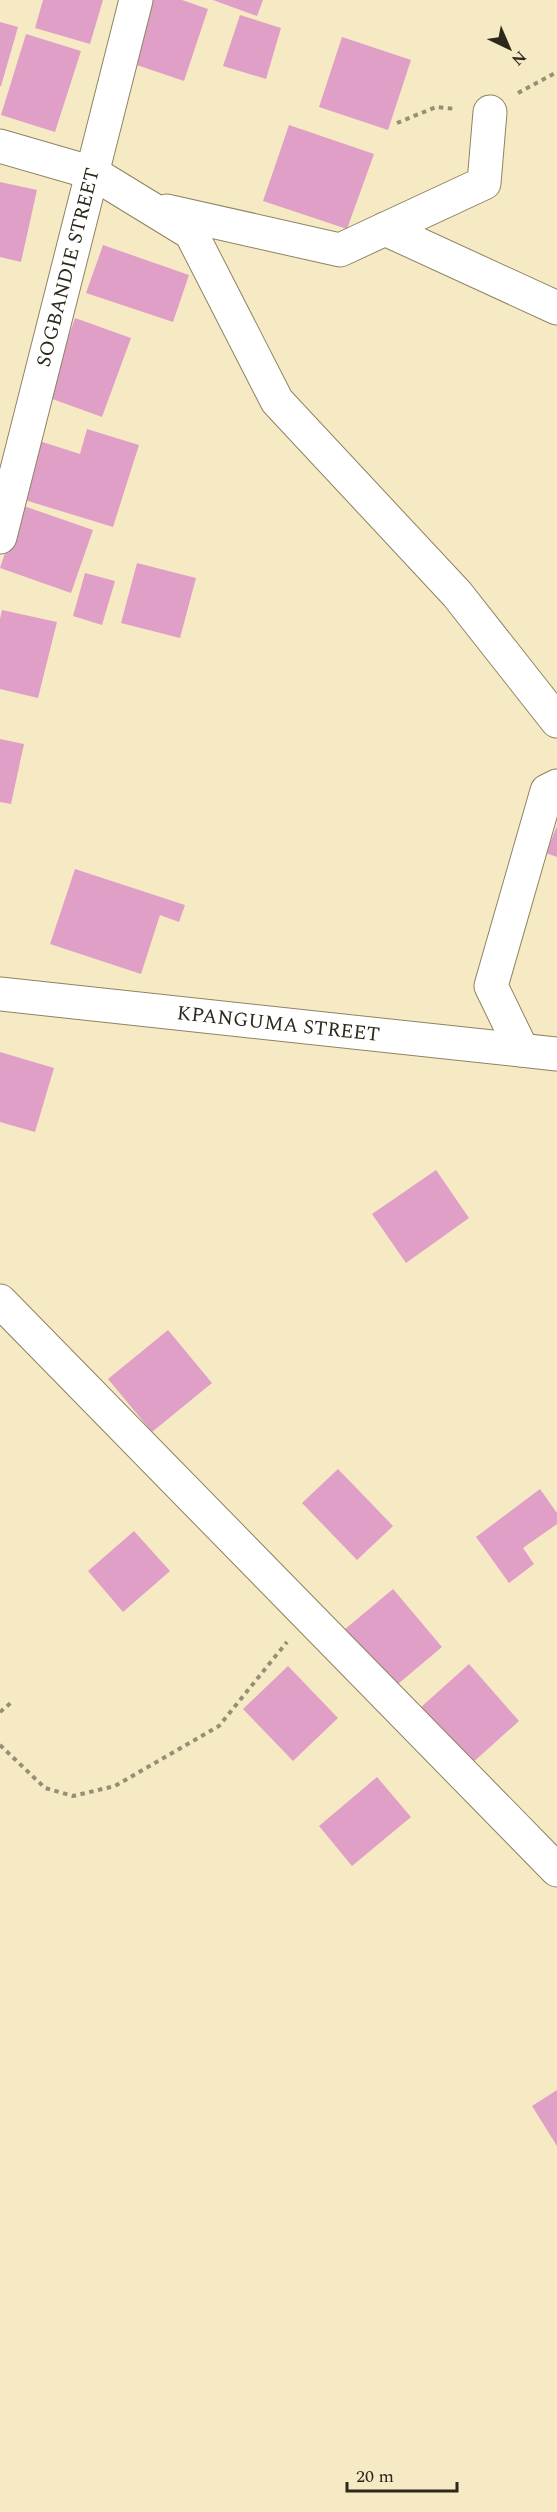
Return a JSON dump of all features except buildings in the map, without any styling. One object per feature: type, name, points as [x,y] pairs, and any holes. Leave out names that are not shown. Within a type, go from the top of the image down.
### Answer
[{"type":"street","name":"SOGBANDIE STREET","points":[[0,537],[136,0]]},
{"type":"street","points":[[148,207],[340,250],[484,183],[490,112]]},
{"type":"street","points":[[0,146],[93,172],[191,233],[277,401],[457,594],[557,721]]},
{"type":"street","points":[[385,229],[557,308]]},
{"type":"street","points":[[522,1050],[490,986],[547,791],[557,786]]},
{"type":"street","name":"KPANGUMA STREET","points":[[0,994],[557,1054]]},
{"type":"street","points":[[0,1301],[557,1870]]},
{"type":"path","points":[[0,1745],[45,1788],[73,1796],[115,1786],[219,1726],[309,1616]]},
{"type":"path","points":[[0,1712],[13,1701]]}]
